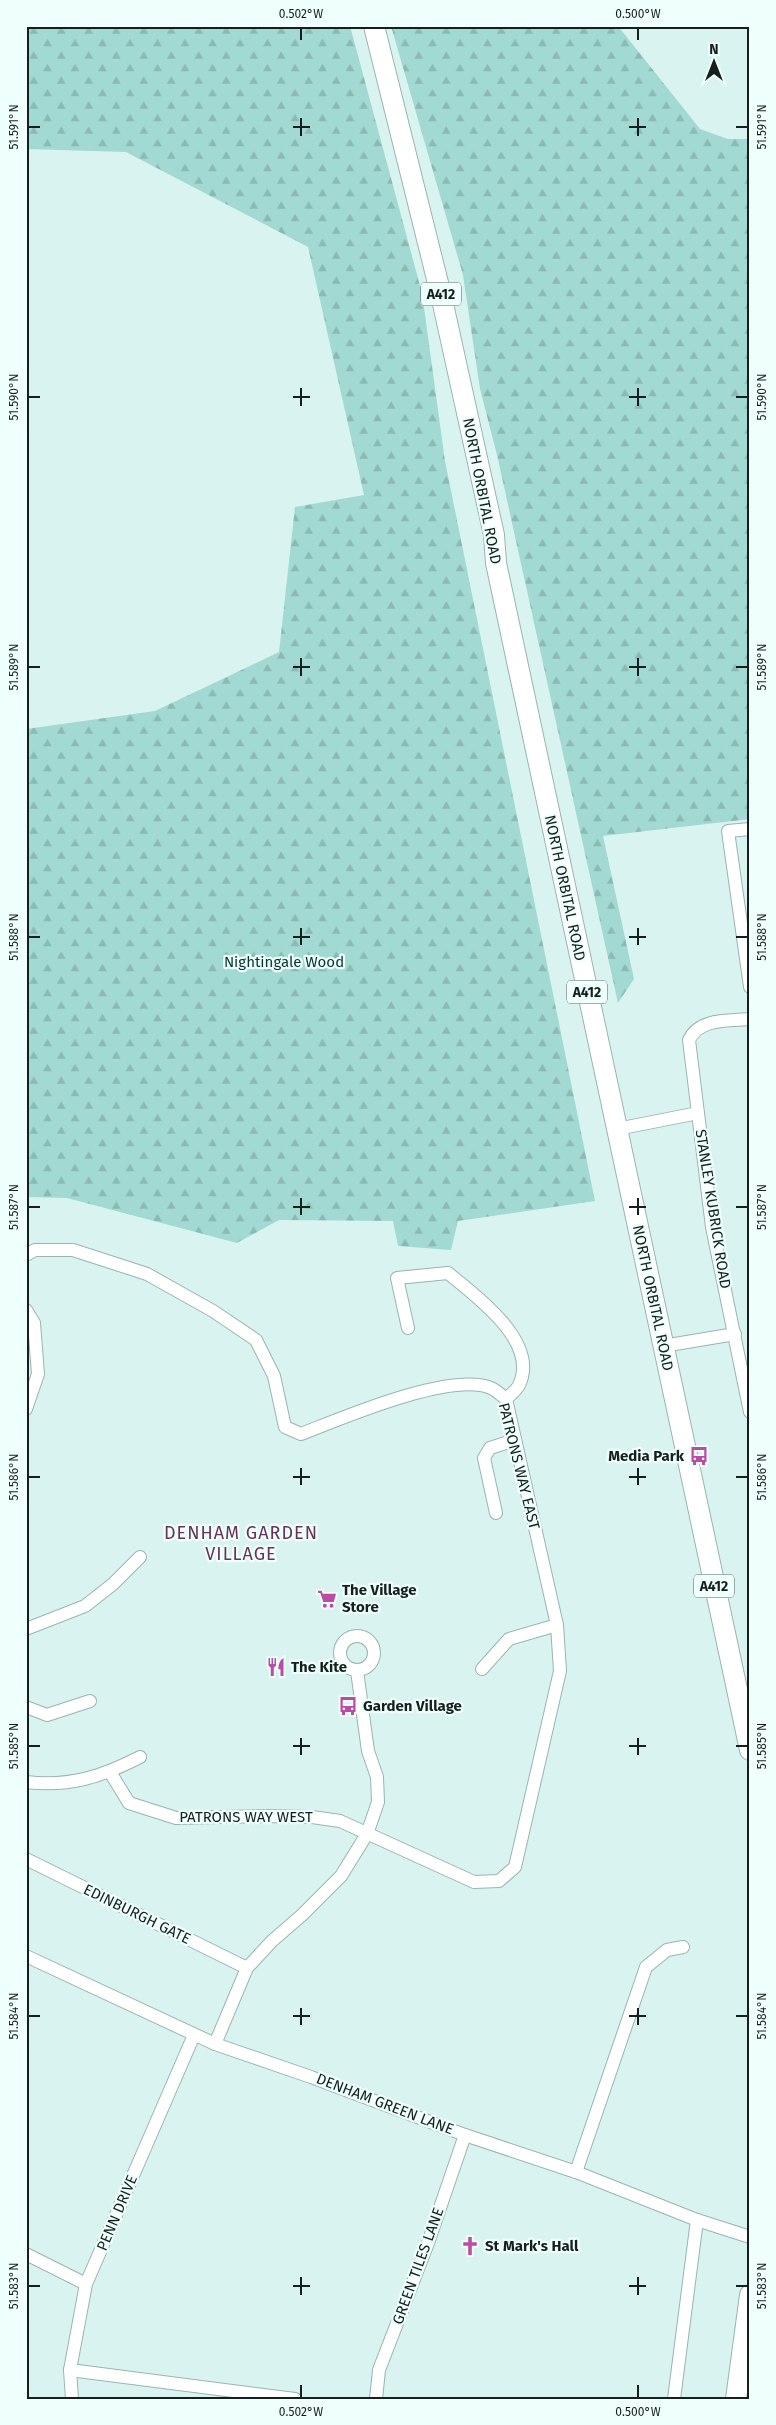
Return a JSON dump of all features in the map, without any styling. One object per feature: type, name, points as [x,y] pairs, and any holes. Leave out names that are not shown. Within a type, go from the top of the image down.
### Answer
[{"type":"main road","name":"NORTH ORBITAL ROAD","points":[[374,26],[447,324],[494,534],[496,563],[533,741],[750,1750]]},
{"type":"main road","points":[[736,2399],[750,2295]]},
{"type":"street","points":[[750,829],[728,831],[750,987]]},
{"type":"street","name":"STANLEY KUBRICK ROAD","points":[[750,1019],[704,1024],[694,1030],[689,1040],[712,1227],[750,1412]]},
{"type":"street","name":"STANLEY KUBRICK ROAD","points":[[617,1129],[698,1113]]},
{"type":"street","name":"PATRONS WAY EAST","points":[[26,1255],[35,1250],[73,1250],[147,1274],[198,1302],[256,1340],[274,1376],[285,1427],[301,1434],[402,1396],[464,1384],[490,1388],[506,1399],[557,1626],[560,1671],[515,1867],[499,1881],[474,1882],[367,1834]]},
{"type":"street","points":[[408,1328],[397,1278],[448,1273],[493,1311],[515,1336],[524,1368],[519,1386],[506,1399]]},
{"type":"street","points":[[26,1310],[34,1324],[38,1374],[26,1409]]},
{"type":"street","points":[[663,1346],[735,1334]]},
{"type":"street","points":[[496,1513],[484,1458],[490,1448],[515,1440]]},
{"type":"street","points":[[26,1629],[85,1606],[114,1584],[140,1558]]},
{"type":"street","points":[[482,1669],[509,1639],[557,1626]]},
{"type":"street","points":[[215,2044],[247,1968],[272,1941],[302,1915],[341,1876],[367,1834],[378,1802],[377,1777],[368,1751],[357,1671]]},
{"type":"street","points":[[26,1707],[46,1715],[90,1700]]},
{"type":"street","points":[[26,1782],[70,1783],[110,1772],[140,1757]]},
{"type":"street","name":"PATRONS WAY WEST","points":[[110,1772],[129,1803],[176,1818],[312,1817],[340,1821],[367,1834]]},
{"type":"street","name":"EDINBURGH GATE","points":[[26,1859],[247,1968]]},
{"type":"street","points":[[576,2172],[646,1967],[667,1950],[683,1947]]},
{"type":"street","name":"DENHAM GREEN LANE","points":[[26,1956],[215,2044],[311,2076],[464,2134],[576,2172],[697,2220],[750,2237]]},
{"type":"street","name":"PENN DRIVE","points":[[72,2399],[70,2370],[86,2284],[194,2035]]},
{"type":"street","name":"GREEN TILES LANE","points":[[376,2399],[379,2370],[428,2243],[464,2134]]},
{"type":"street","points":[[674,2399],[697,2220]]},
{"type":"street","points":[[26,2254],[86,2284]]},
{"type":"street","points":[[70,2370],[295,2399]]},
{"type":"green space","name":"Nightingale Wood","points":[[26,26],[350,26],[422,293],[445,461],[595,1201],[458,1221],[451,1250],[398,1246],[393,1221],[279,1220],[237,1243],[67,1198],[26,1197],[26,729],[155,711],[279,652],[295,507],[364,495],[308,247],[126,152],[26,149]]},
{"type":"green space","points":[[391,26],[618,26],[700,129],[728,139],[750,139],[750,819],[603,836],[634,979],[618,1003],[497,455],[480,389],[463,275]]},
{"type":"place","name":"Media Park","points":[[699,1456]]},
{"type":"place","name":"The Village Store","points":[[327,1599]]},
{"type":"place","name":"The Kite","points":[[276,1667]]},
{"type":"place","name":"Garden Village","points":[[348,1706]]},
{"type":"place","name":"St Mark's Hall","points":[[470,2246]]},
{"type":"district","name":"DENHAM GARDEN VILLAGE","points":[[241,1544]]}]
